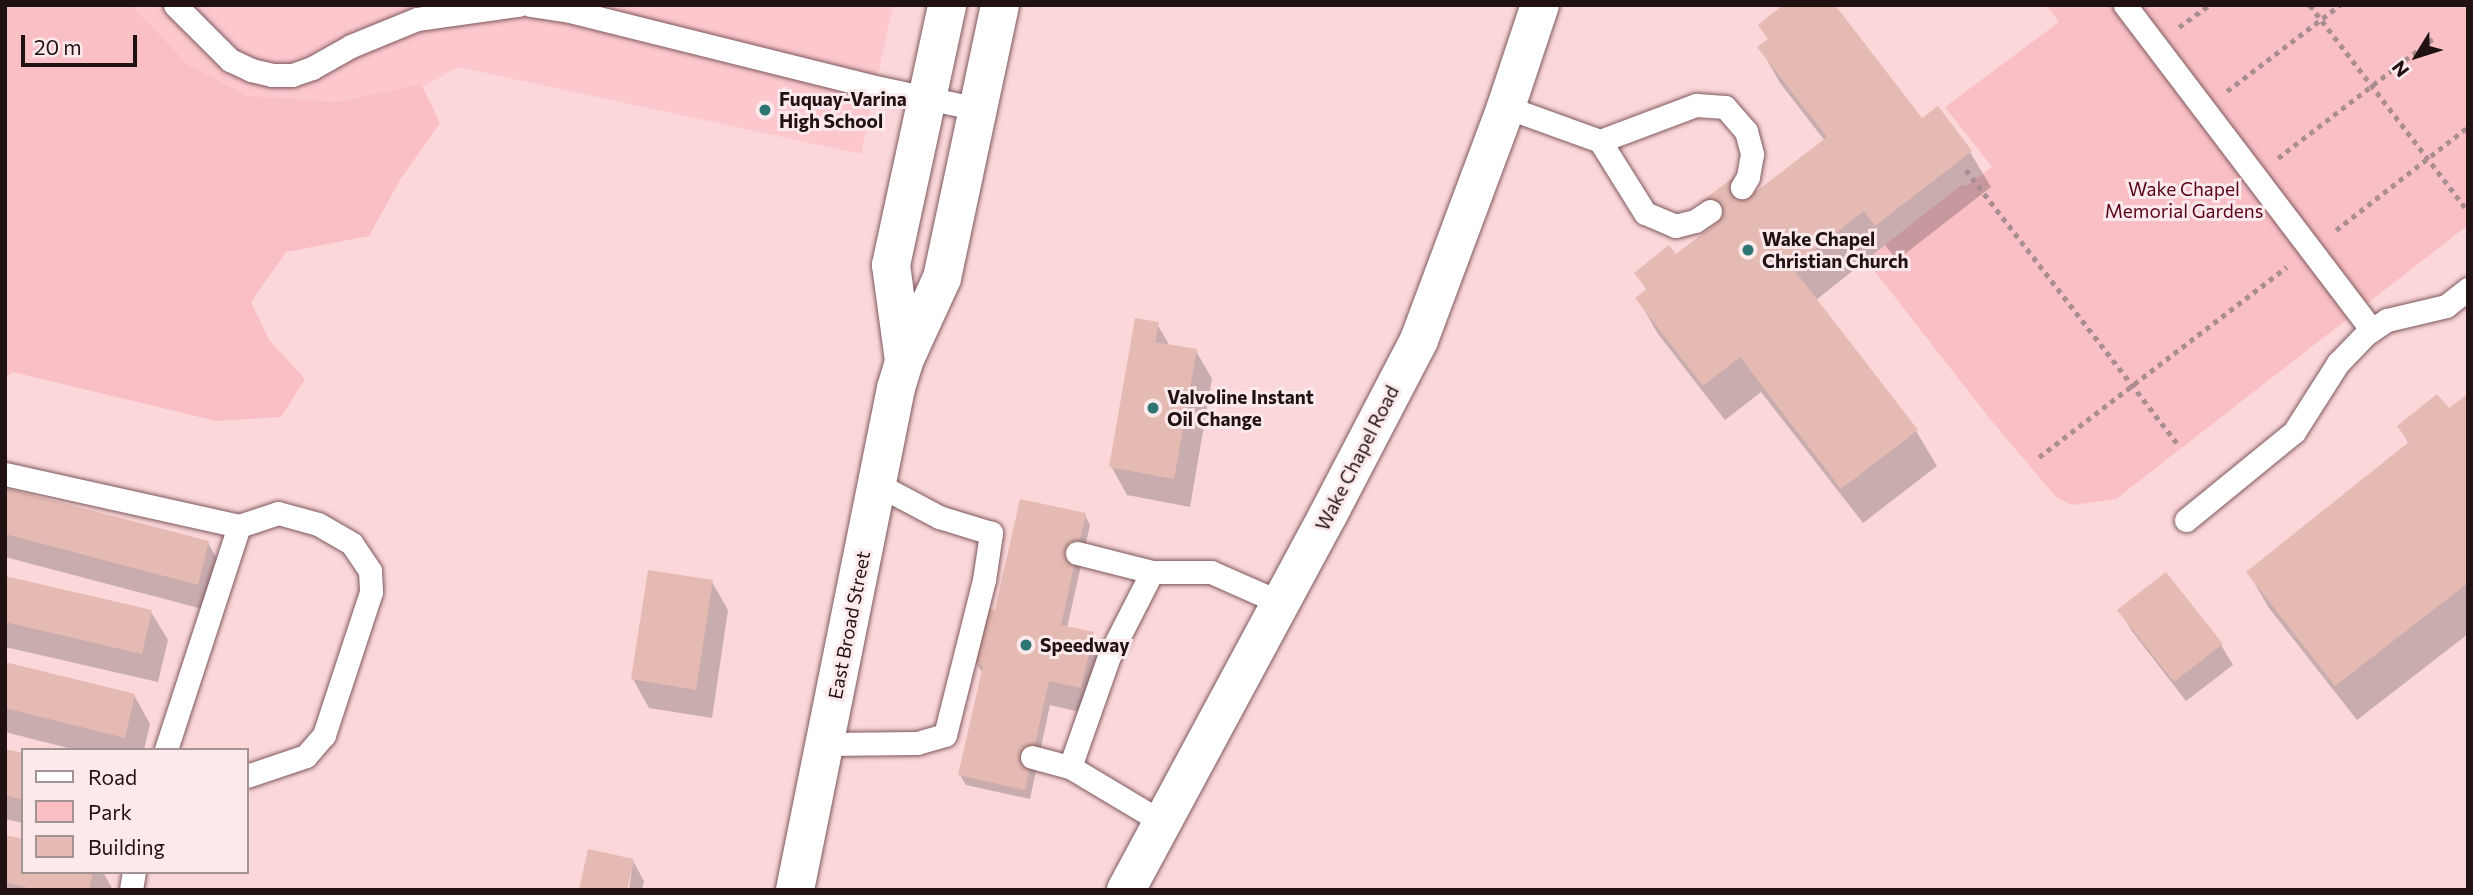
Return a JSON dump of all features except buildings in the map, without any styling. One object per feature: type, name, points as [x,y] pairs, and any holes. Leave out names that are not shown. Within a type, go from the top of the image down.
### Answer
[{"type":"main road","name":"East Broad Street","points":[[904,360],[891,265],[947,5]]},
{"type":"main road","name":"East Broad Street","points":[[795,890],[904,360],[942,278],[1000,5]]},
{"type":"main road","name":"Wake Chapel Road","points":[[1126,890],[1419,340],[1506,107],[1540,5]]},
{"type":"lane","points":[[175,5],[230,60],[251,70],[272,75],[292,75],[312,68],[351,46],[417,19],[518,5]]},
{"type":"lane","points":[[530,5],[570,11],[927,99],[978,108]]},
{"type":"lane","points":[[2125,5],[2372,330]]},
{"type":"lane","points":[[1600,141],[1696,104],[1725,107],[1745,131],[1752,154],[1748,177],[1742,187]]},
{"type":"lane","points":[[1506,107],[1600,141],[1645,213],[1675,226],[1695,221],[1710,211]]},
{"type":"lane","points":[[2186,520],[2294,432],[2338,363],[2372,330],[2387,320],[2446,306],[2468,289]]},
{"type":"lane","points":[[5,474],[239,526],[278,513],[317,524],[352,544],[370,571],[371,592],[324,735],[306,756],[248,776]]},
{"type":"lane","points":[[826,744],[917,743],[956,738],[984,580],[1001,535],[939,517],[877,484]]},
{"type":"lane","points":[[167,748],[239,526]]},
{"type":"lane","points":[[1077,553],[1152,572],[1211,572],[1279,602]]},
{"type":"lane","points":[[1070,767],[1109,656],[1152,572]]},
{"type":"lane","points":[[1032,757],[1070,767],[1163,822]]},
{"type":"path","points":[[2310,5],[2465,208]]},
{"type":"path","points":[[2204,109],[2340,5]]},
{"type":"path","points":[[2255,176],[2435,37]]},
{"type":"path","points":[[2039,457],[2468,127]]},
{"type":"path","points":[[1966,170],[2177,443]]},
{"type":"shaded area","name":"Fuquay-Varina High School","points":[[111,5],[893,5],[861,154],[458,67],[255,182]]},
{"type":"green space","points":[[5,5],[131,5],[188,65],[248,96],[338,102],[421,84],[440,123],[400,180],[369,236],[286,252],[251,302],[269,340],[305,379],[281,417],[216,421],[13,372],[5,378]]},
{"type":"green space","name":"Wake Chapel Memorial Gardens","points":[[2046,5],[2468,5],[2468,225],[2116,499],[2072,505],[2056,497],[1990,419],[1866,260],[1960,186],[1968,185],[1992,167],[1945,107],[2059,22]]},
{"type":"place","name":"Fuquay-Varina High School","points":[[765,110]]},
{"type":"place","name":"Wake Chapel Christian Church","points":[[1748,250]]},
{"type":"place","name":"Valvoline Instant Oil Change","points":[[1153,408]]},
{"type":"place","name":"Speedway","points":[[1026,645]]}]
